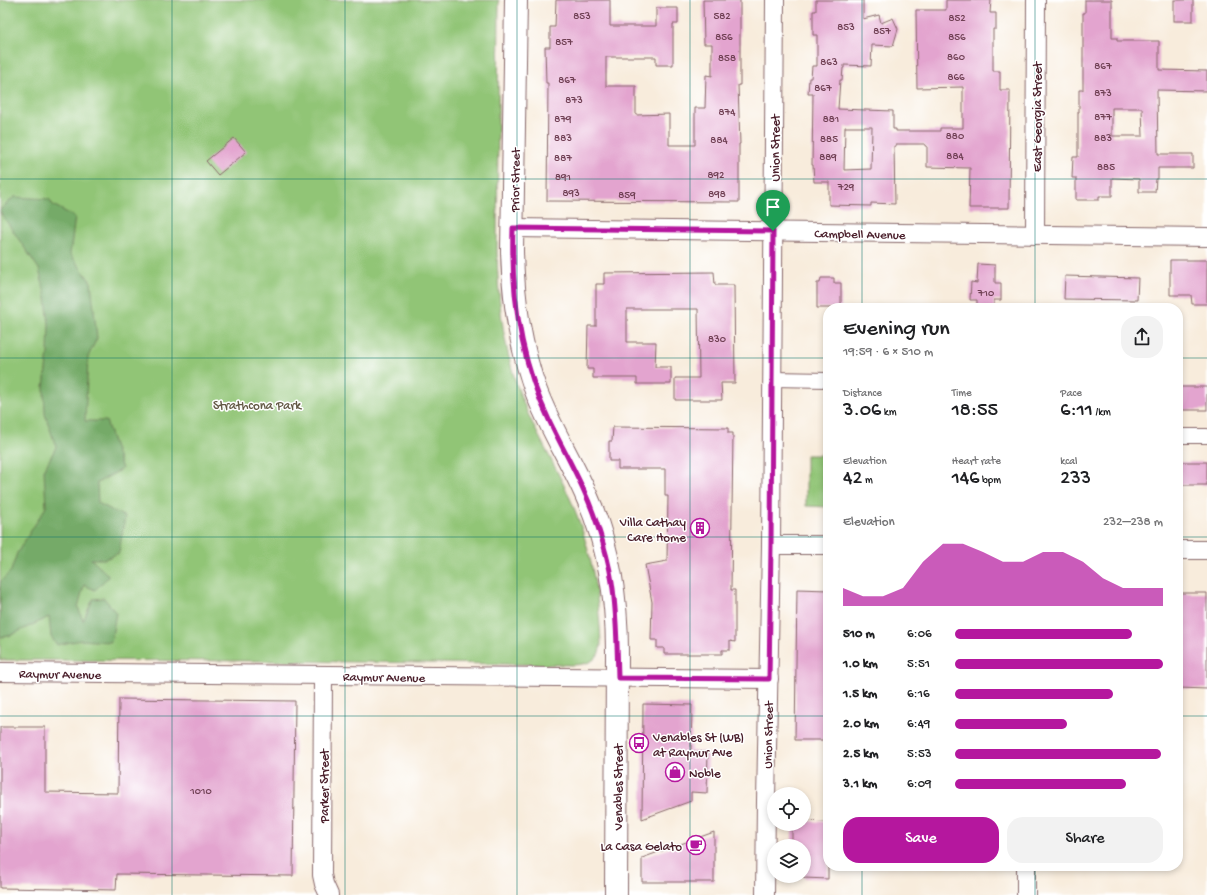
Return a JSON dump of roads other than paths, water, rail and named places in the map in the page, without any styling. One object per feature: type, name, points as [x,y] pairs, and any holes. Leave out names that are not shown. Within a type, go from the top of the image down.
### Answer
[{"type":"main road","name":"Prior Street","points":[[516,0],[513,280],[519,328],[527,361],[537,392],[548,419],[588,499],[602,541],[612,580],[616,616],[618,678]]},
{"type":"main road","name":"Venables Street","points":[[616,895],[618,678]]},
{"type":"street","name":"Union Street","points":[[765,895],[771,545],[775,0]]},
{"type":"street","name":"East Georgia Street","points":[[1035,235],[1036,0]]},
{"type":"street","name":"Campbell Avenue","points":[[513,228],[1207,237]]},
{"type":"street","points":[[772,379],[823,380]]},
{"type":"street","points":[[1183,436],[1207,436]]},
{"type":"street","points":[[771,545],[823,546]]},
{"type":"street","points":[[1183,550],[1207,550]]},
{"type":"street","name":"Raymur Avenue","points":[[0,672],[769,679]]},
{"type":"street","name":"Parker Street","points":[[323,675],[322,874],[324,884],[329,895]]},
{"type":"street","points":[[1026,871],[1026,895]]},
{"type":"place","name":"Villa Cathay Care Home","points":[[700,528]]},
{"type":"place","name":"Venables St (WB) at Raymur Ave","points":[[639,743]]},
{"type":"place","name":"Noble","points":[[675,772]]},
{"type":"place","name":"La Casa Gelato","points":[[696,845]]},
{"type":"park label","name":"Strathcona Park","points":[[257,404]]}]
